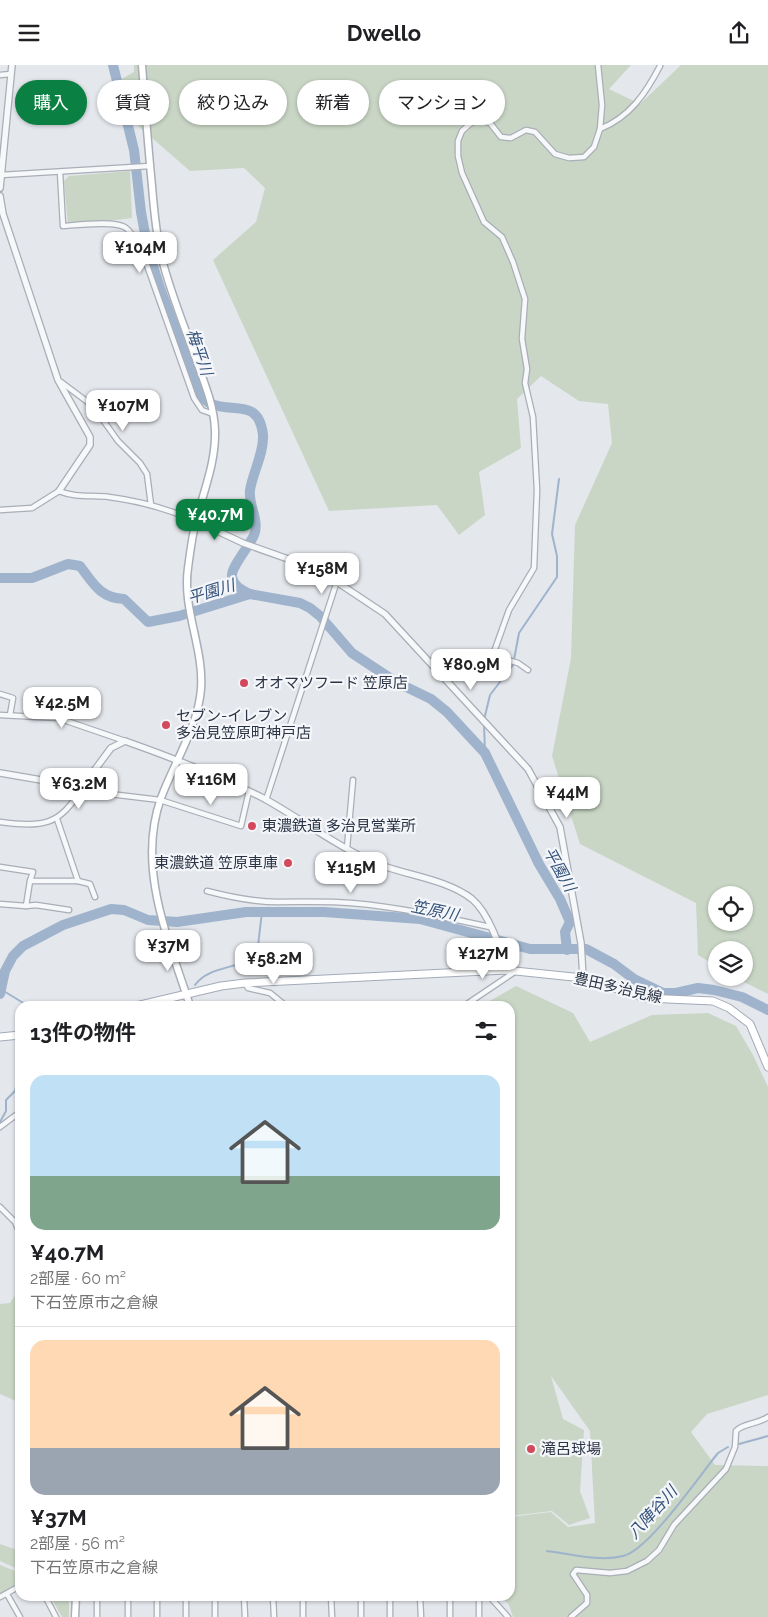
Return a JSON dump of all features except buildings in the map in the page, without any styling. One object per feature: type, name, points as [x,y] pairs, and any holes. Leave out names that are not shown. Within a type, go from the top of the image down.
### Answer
[{"type":"main road","points":[[142,65],[147,167],[157,235],[162,259],[210,397],[215,449],[207,487],[196,521],[187,573],[189,606],[200,664],[201,690],[197,711],[160,800],[154,826],[152,861],[153,884],[160,911],[188,1001]]},
{"type":"main road","name":"豊田多治見線","points":[[157,1001],[245,983],[517,970],[583,978],[645,998],[713,1001],[729,1007],[750,1024],[768,1067]]},
{"type":"main road","points":[[0,1037],[15,1036]]},
{"type":"main road","points":[[75,1617],[76,1601]]},
{"type":"street","points":[[0,188],[12,65]]},
{"type":"street","points":[[446,678],[483,661],[491,655],[509,610],[534,568],[537,490],[533,417],[525,383],[527,369],[522,339],[525,299],[513,262],[502,237],[484,221],[462,173],[458,156],[458,141],[462,131],[471,123],[480,120],[490,123],[501,137],[510,138],[526,131],[535,133],[555,154],[568,158],[584,157],[594,147],[600,129],[602,105],[598,65]]},
{"type":"street","points":[[600,129],[611,125],[640,101],[660,65]]},
{"type":"street","points":[[0,75],[11,74]]},
{"type":"street","points":[[1,175],[147,167]]},
{"type":"street","points":[[60,172],[64,226],[110,224],[124,226],[133,236],[143,254],[194,398],[202,410],[213,413]]},
{"type":"street","points":[[0,196],[3,214],[58,380],[90,437],[90,445],[60,491],[32,507],[0,510]]},
{"type":"street","points":[[58,380],[93,407],[118,441],[140,463],[147,475],[151,505]]},
{"type":"street","points":[[60,491],[68,495],[110,497],[151,505],[196,521],[243,543],[304,564],[337,581],[385,614],[528,769],[560,827],[581,943],[583,978]]},
{"type":"street","points":[[266,800],[337,581]]},
{"type":"street","points":[[491,655],[518,663],[528,670]]},
{"type":"street","points":[[0,695],[13,698],[10,715]]},
{"type":"street","points":[[0,715],[58,718],[177,760],[249,791],[367,860],[462,893],[481,908],[501,949],[506,970]]},
{"type":"street","points":[[0,822],[36,825],[57,819],[71,804],[111,748],[125,741]]},
{"type":"street","points":[[0,773],[82,787],[110,794],[160,800],[241,826],[249,791]]},
{"type":"street","points":[[347,847],[353,780]]},
{"type":"street","points":[[57,819],[78,881]]},
{"type":"street","points":[[0,867],[33,872],[26,907]]},
{"type":"street","points":[[30,881],[78,881],[90,884],[95,897]]},
{"type":"street","points":[[206,891],[238,898],[277,902],[316,901],[363,905],[434,915],[490,927]]},
{"type":"street","points":[[0,904],[26,907],[36,905],[69,910]]},
{"type":"street","points":[[471,1001],[492,985],[510,977],[517,970]]},
{"type":"street","points":[[245,983],[248,988],[270,993],[280,1001]]},
{"type":"street","points":[[0,1127],[15,1116]]},
{"type":"street","points":[[0,1207],[15,1222]]},
{"type":"street","points":[[571,1617],[587,1603],[586,1595],[573,1574],[576,1570],[610,1573],[627,1571],[647,1561],[660,1550],[681,1517],[726,1469],[735,1447],[736,1431],[744,1425],[758,1424],[768,1417]]},
{"type":"street","points":[[0,1597],[15,1589]]},
{"type":"street","points":[[6,1594],[20,1617]]},
{"type":"street","points":[[48,1601],[56,1617]]},
{"type":"street","points":[[97,1601],[97,1617]]},
{"type":"street","points":[[128,1601],[128,1617]]},
{"type":"street","points":[[157,1601],[157,1617]]},
{"type":"street","points":[[186,1601],[186,1617]]},
{"type":"street","points":[[215,1601],[215,1617]]},
{"type":"street","points":[[244,1601],[245,1617]]},
{"type":"street","points":[[274,1601],[274,1617]]},
{"type":"street","points":[[302,1601],[303,1617]]},
{"type":"street","points":[[331,1601],[332,1617]]},
{"type":"street","points":[[361,1601],[361,1617]]},
{"type":"street","points":[[390,1601],[390,1617]]},
{"type":"street","points":[[420,1601],[420,1617]]},
{"type":"street","points":[[450,1601],[450,1617]]},
{"type":"street","points":[[479,1601],[479,1617]]},
{"type":"street","points":[[494,1601],[508,1617]]},
{"type":"green space","points":[[134,65],[631,65],[609,89],[640,104],[681,65],[768,65],[768,994],[752,986],[753,941],[708,941],[708,961],[698,955],[696,903],[580,844],[552,756],[571,658],[575,525],[612,443],[608,404],[579,401],[541,376],[517,399],[521,448],[479,472],[485,515],[459,535],[437,505],[329,511],[213,260],[256,222],[265,188],[244,168],[190,171],[137,125],[169,125],[169,80],[120,80],[134,72]]},
{"type":"green space","points":[[130,171],[132,218],[68,226],[64,181],[69,176]]},
{"type":"green space","points":[[516,986],[573,1013],[590,1042],[652,1015],[708,1013],[736,1026],[753,1055],[768,1087],[768,1395],[707,1414],[691,1432],[715,1465],[768,1466],[768,1617],[513,1617],[509,1605],[505,1601],[515,1601],[515,1516],[551,1512],[568,1527],[595,1523],[590,1431],[551,1376],[563,1419],[584,1430],[580,1491],[590,1518],[569,1525],[552,1511],[515,1515],[515,1001],[490,1001]]},
{"type":"green space","points":[[15,1296],[15,1401],[0,1394],[0,1304],[10,1303]]},
{"type":"green space","points":[[0,1544],[15,1549],[15,1568],[0,1561]]},
{"type":"green space","points":[[0,1565],[15,1571],[15,1586],[0,1595]]},
{"type":"green space","points":[[53,1601],[69,1601],[69,1617],[62,1617]]},
{"type":"waterway","name":"梅平川","points":[[113,65],[134,150],[141,212],[148,250],[199,393],[207,402],[216,406],[246,409],[254,413],[260,421],[263,442],[250,490],[256,524],[255,530],[252,540],[232,573],[236,586],[250,594]]},
{"type":"waterway","points":[[484,720],[490,695],[513,665],[519,633],[557,577],[557,556],[552,534],[559,479]]},
{"type":"waterway","name":"平園川","points":[[0,578],[32,578],[68,564],[80,566],[98,589],[109,596],[124,599],[148,622],[179,616],[250,594],[300,603],[310,608],[320,616],[352,653],[396,682],[431,699],[447,712],[485,753],[539,864],[560,899],[570,922],[565,932],[567,950]]},
{"type":"waterway","points":[[484,724],[485,753]]},
{"type":"waterway","name":"笠原川","points":[[0,994],[5,971],[13,956],[23,946],[63,925],[111,909],[124,910],[148,920],[177,922],[246,912],[324,912],[420,919],[530,949],[586,949],[614,964],[634,979],[663,993],[676,993],[698,988],[714,990],[742,997],[768,1010]]},
{"type":"waterway","points":[[195,985],[208,974],[242,963],[257,954],[262,912]]},
{"type":"waterway","points":[[2,990],[20,1001]]},
{"type":"waterway","points":[[0,1122],[6,1111],[6,1100],[15,1091]]},
{"type":"waterway","name":"八陣谷川","points":[[739,1444],[768,1436]]},
{"type":"waterway","name":"八陣谷川","points":[[547,1551],[604,1558],[623,1556],[634,1551],[646,1541],[673,1511],[718,1453],[728,1447]]},
{"type":"place","name":"オオマツフード 笠原店","points":[[244,683]]},
{"type":"place","name":"セブン-イレブン 多治見笠原町神戸店","points":[[166,725]]},
{"type":"place","name":"東濃鉄道 多治見営業所","points":[[252,826]]},
{"type":"place","name":"東濃鉄道 笠原車庫","points":[[288,863]]},
{"type":"place","name":"滝呂球場","points":[[531,1449]]}]
